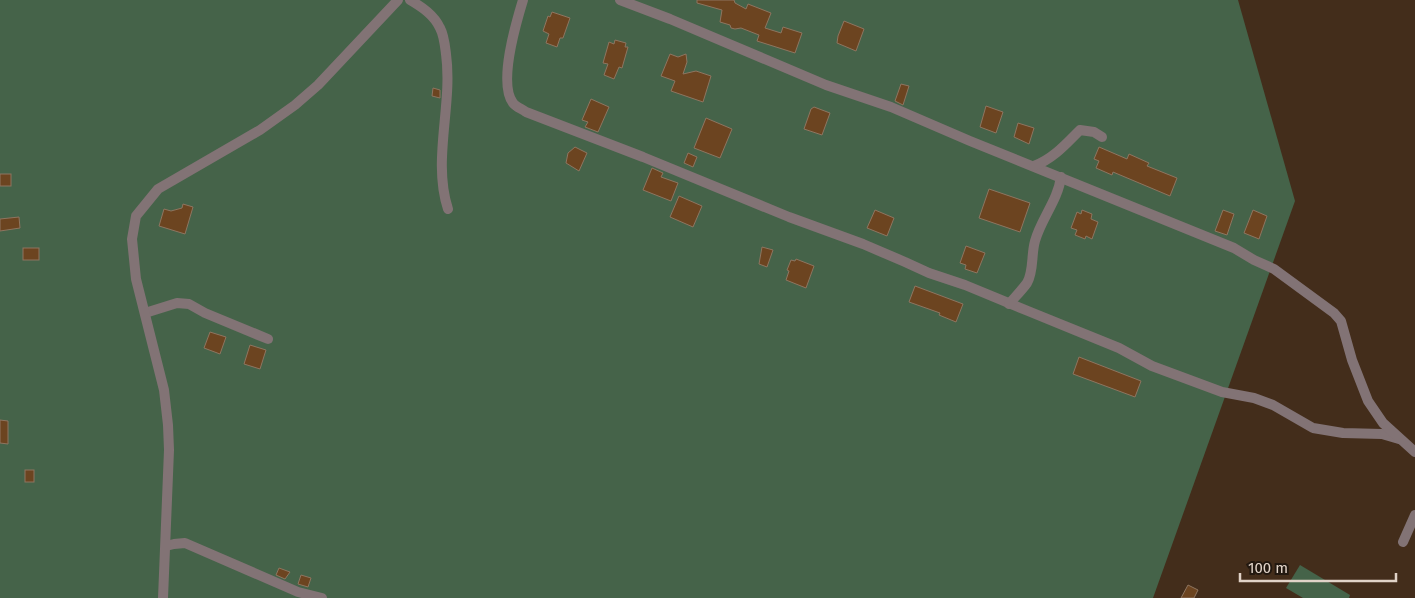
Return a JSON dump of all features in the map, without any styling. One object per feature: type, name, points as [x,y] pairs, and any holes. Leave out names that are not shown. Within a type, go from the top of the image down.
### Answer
[{"type":"street","points":[[164,598],[169,450],[168,425],[164,390],[136,279],[132,253],[134,226],[141,208],[158,189],[260,130],[295,105],[318,85],[398,0]]},
{"type":"street","points":[[410,0],[430,13],[441,29],[446,49],[448,68],[442,173],[448,209]]},
{"type":"street","points":[[523,0],[511,50],[506,82],[514,104],[526,112],[643,157],[789,217],[863,244],[928,273],[1119,348],[1152,366],[1222,392],[1273,404],[1313,428],[1343,433],[1382,434],[1399,439]]},
{"type":"street","points":[[620,0],[670,19],[826,85],[891,107],[1234,248],[1274,269],[1320,302],[1342,321],[1352,360],[1368,402],[1383,423],[1415,452]]},
{"type":"street","points":[[1034,166],[1044,163],[1080,130],[1094,132],[1102,137]]},
{"type":"street","points":[[1009,304],[1027,283],[1033,263],[1032,253],[1035,240],[1060,186],[1060,177]]},
{"type":"street","points":[[145,313],[177,303],[189,304],[205,313],[268,339]]},
{"type":"street","points":[[1404,542],[1415,515]]},
{"type":"street","points":[[166,546],[184,543],[298,592],[322,598]]},
{"type":"green space","points":[[0,0],[1238,0],[1295,201],[1153,598],[0,598]]},
{"type":"green space","points":[[1300,565],[1350,595],[1349,598],[1303,598],[1286,588]]},
{"type":"building","points":[[697,0],[734,0],[735,3],[746,9],[748,4],[771,13],[765,28],[781,33],[783,27],[802,33],[795,53],[757,41],[759,35],[741,28],[731,28],[730,25],[720,22],[722,10],[697,3]]},
{"type":"building","points":[[552,12],[570,18],[563,38],[560,38],[557,47],[546,43],[549,34],[543,31],[548,16],[550,17]]},
{"type":"building","points":[[844,21],[864,29],[856,51],[837,43]]},
{"type":"building","points":[[615,40],[626,43],[625,47],[628,47],[622,68],[619,67],[614,79],[604,75],[608,64],[603,63],[609,42],[614,44]]},
{"type":"building","points":[[670,54],[678,57],[686,54],[687,62],[683,74],[696,71],[711,76],[703,102],[671,91],[675,81],[661,76]]},
{"type":"building","points":[[901,84],[909,86],[903,105],[895,101]]},
{"type":"building","points":[[433,88],[440,90],[440,98],[432,96]]},
{"type":"building","points":[[591,99],[609,107],[598,132],[585,127],[588,122],[582,120]]},
{"type":"building","points":[[986,106],[1003,112],[996,133],[980,127]]},
{"type":"building","points":[[814,107],[830,113],[822,135],[804,129],[811,109]]},
{"type":"building","points":[[706,118],[732,129],[720,158],[694,148]]},
{"type":"building","points":[[1018,123],[1034,128],[1029,144],[1014,137]]},
{"type":"building","points":[[575,147],[587,153],[579,171],[566,163],[568,153]]},
{"type":"building","points":[[1099,147],[1127,159],[1129,154],[1149,163],[1147,166],[1177,178],[1170,196],[1113,172],[1112,175],[1096,168],[1099,161],[1094,159]]},
{"type":"building","points":[[688,153],[697,157],[693,167],[684,163]]},
{"type":"building","points":[[652,168],[663,173],[661,177],[678,183],[671,201],[643,190]]},
{"type":"building","points":[[0,174],[11,174],[11,186],[0,186]]},
{"type":"building","points":[[989,189],[1030,203],[1020,232],[979,218]]},
{"type":"building","points":[[679,196],[702,206],[693,227],[670,217]]},
{"type":"building","points":[[183,204],[193,207],[185,234],[159,226],[164,209],[171,211],[182,208]]},
{"type":"building","points":[[875,210],[894,218],[887,236],[867,228]]},
{"type":"building","points":[[1082,210],[1092,214],[1091,219],[1098,222],[1092,239],[1086,236],[1085,239],[1075,235],[1077,230],[1071,228],[1077,212],[1081,214]]},
{"type":"building","points":[[1223,210],[1234,214],[1227,235],[1215,231]]},
{"type":"building","points":[[1253,210],[1267,216],[1259,239],[1244,233]]},
{"type":"building","points":[[19,217],[20,228],[0,231],[0,219]]},
{"type":"building","points":[[966,246],[985,253],[977,273],[965,269],[966,265],[960,263]]},
{"type":"building","points":[[762,247],[773,250],[767,267],[759,264]]},
{"type":"building","points":[[23,248],[39,248],[39,260],[23,260]]},
{"type":"building","points":[[796,259],[814,266],[806,288],[786,280],[791,260],[795,261]]},
{"type":"building","points":[[915,286],[963,304],[956,322],[939,315],[940,313],[909,302]]},
{"type":"building","points":[[210,332],[226,337],[220,354],[204,348]]},
{"type":"building","points":[[250,345],[266,350],[260,369],[244,364]]},
{"type":"building","points":[[1079,357],[1141,381],[1135,397],[1073,374]]},
{"type":"building","points":[[0,420],[8,421],[8,444],[0,443]]},
{"type":"building","points":[[25,470],[34,470],[34,482],[25,482]]},
{"type":"building","points":[[279,568],[290,572],[285,579],[276,575]]},
{"type":"building","points":[[301,575],[311,578],[308,587],[298,584]]},
{"type":"building","points":[[1188,585],[1198,590],[1194,598],[1181,598]]}]
